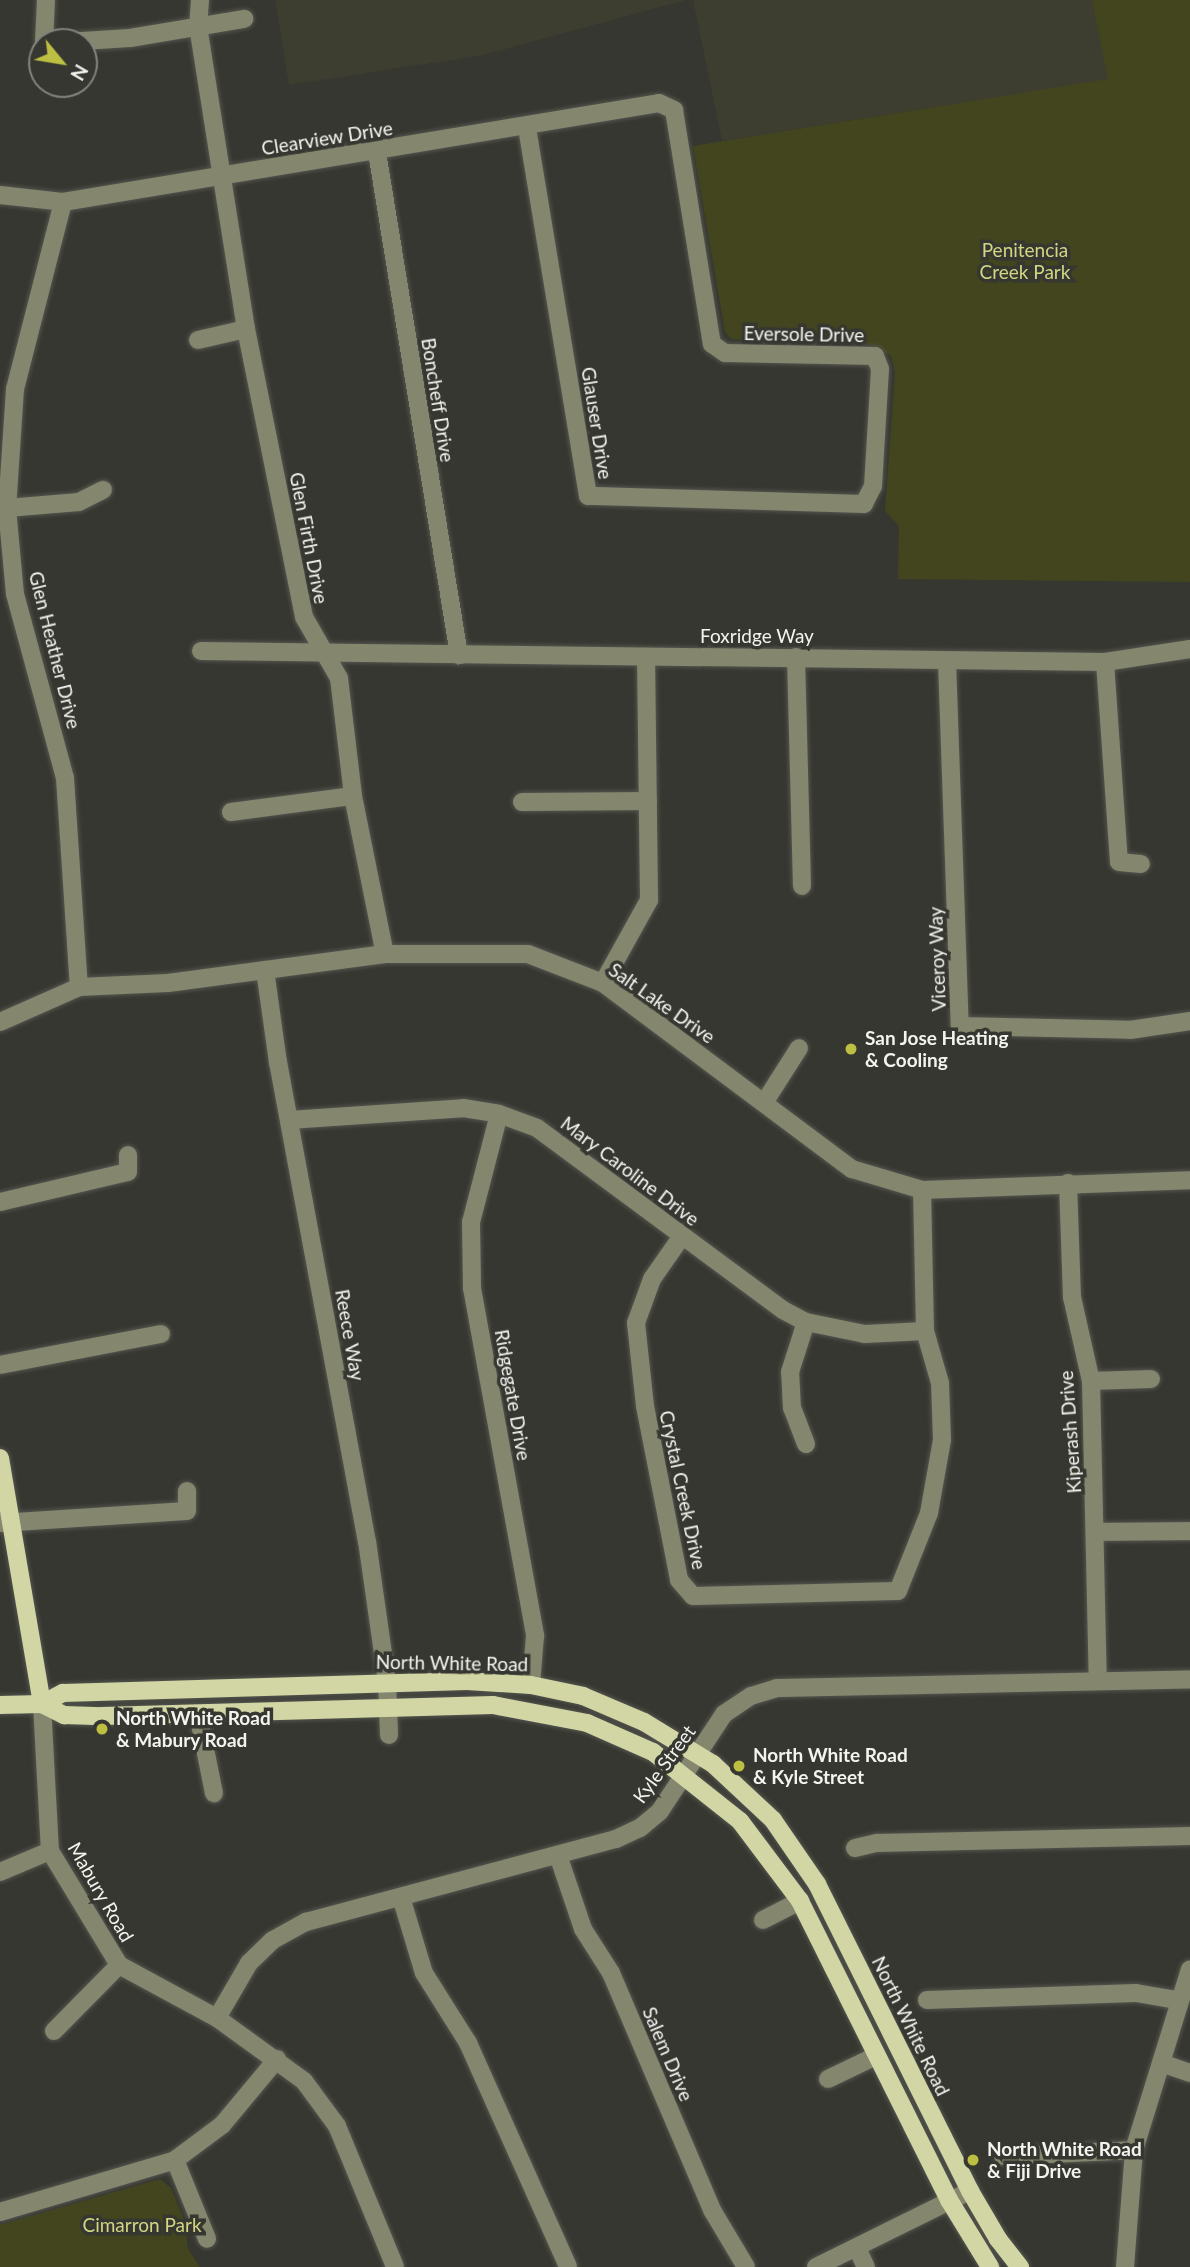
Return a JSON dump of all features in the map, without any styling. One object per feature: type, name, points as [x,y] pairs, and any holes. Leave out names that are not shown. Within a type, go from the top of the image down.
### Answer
[{"type":"main road","name":"Mabury Road","points":[[0,1458],[6,1522],[42,1704]]},
{"type":"main road","name":"North White Road","points":[[0,1705],[42,1704],[63,1693],[387,1682],[531,1685],[583,1696],[644,1722],[699,1754],[773,1820],[817,1884],[970,2191],[998,2239],[1020,2267]]},
{"type":"main road","name":"North White Road","points":[[42,1704],[64,1715],[198,1714],[493,1705],[541,1711],[587,1723],[636,1743],[685,1775],[740,1821],[800,1901],[949,2200],[990,2267]]},
{"type":"street","points":[[45,28],[46,0]]},
{"type":"street","name":"Glen Firth Drive","points":[[200,0],[198,26],[246,329],[304,617],[339,678],[353,796],[385,954]]},
{"type":"street","points":[[98,40],[130,38],[244,19]]},
{"type":"street","name":"Clearview Drive","points":[[0,195],[63,202],[377,152],[659,103]]},
{"type":"street","name":"Eversole Drive","points":[[659,103],[674,110],[712,344],[725,354],[875,356],[880,369],[873,486],[864,503]]},
{"type":"street","name":"Glauser Drive","points":[[527,127],[588,496],[864,503]]},
{"type":"street","name":"Boncheff Drive","points":[[377,152],[458,655]]},
{"type":"street","name":"Glen Heather Drive","points":[[63,202],[15,389],[7,508],[16,594],[65,778],[79,988]]},
{"type":"street","points":[[198,340],[246,329]]},
{"type":"street","points":[[7,508],[79,502],[103,490]]},
{"type":"street","name":"Foxridge Way","points":[[201,651],[323,649],[458,655],[1105,662],[1190,649]]},
{"type":"street","points":[[603,983],[649,900],[646,657]]},
{"type":"street","points":[[796,657],[803,886]]},
{"type":"street","name":"Viceroy Way","points":[[947,661],[960,1026],[1130,1030],[1190,1021]]},
{"type":"street","points":[[1105,662],[1119,862],[1142,864]]},
{"type":"street","points":[[231,812],[353,796]]},
{"type":"street","points":[[522,802],[649,801]]},
{"type":"street","name":"Salt Lake Drive","points":[[0,1022],[79,988],[168,983],[385,954],[528,954],[603,983],[852,1169],[922,1190],[1190,1180]]},
{"type":"street","name":"Reece Way","points":[[265,970],[289,1119],[367,1541],[387,1682],[389,1735]]},
{"type":"street","points":[[764,1103],[799,1048]]},
{"type":"street","name":"Mary Caroline Drive","points":[[289,1119],[463,1108],[499,1115],[537,1128],[682,1236],[806,1322],[865,1334],[925,1331]]},
{"type":"street","name":"Ridgegate Drive","points":[[499,1115],[471,1222],[472,1288],[535,1636],[531,1685]]},
{"type":"street","points":[[0,1202],[128,1172],[128,1155]]},
{"type":"street","name":"Kiperash Drive","points":[[1068,1183],[1072,1297],[1091,1381],[1098,1532],[1098,1679]]},
{"type":"street","points":[[922,1190],[925,1331]]},
{"type":"street","name":"Crystal Creek Drive","points":[[682,1236],[652,1279],[636,1323],[645,1406],[679,1580],[693,1596],[898,1591],[929,1513],[942,1440],[940,1383],[925,1331]]},
{"type":"street","points":[[806,1322],[790,1372],[792,1408],[806,1444]]},
{"type":"street","points":[[0,1365],[161,1334]]},
{"type":"street","points":[[1091,1381],[1151,1378]]},
{"type":"street","points":[[6,1522],[187,1510],[187,1491]]},
{"type":"street","points":[[1098,1532],[1190,1531]]},
{"type":"street","name":"Kyle Street","points":[[217,2018],[249,1964],[273,1940],[306,1922],[558,1855],[640,1828],[660,1811],[723,1714],[751,1696],[778,1688],[1190,1679]]},
{"type":"street","name":"Mabury Road","points":[[42,1704],[50,1851],[118,1965],[217,2018],[304,2081],[337,2126],[394,2267]]},
{"type":"street","points":[[198,1714],[214,1793]]},
{"type":"street","points":[[855,1848],[877,1843],[1190,1836]]},
{"type":"street","points":[[0,1872],[50,1851]]},
{"type":"street","name":"Salem Drive","points":[[558,1855],[583,1929],[611,1973],[712,2210],[746,2267]]},
{"type":"street","points":[[401,1897],[424,1973],[468,2043],[568,2267]]},
{"type":"street","points":[[763,1920],[800,1901]]},
{"type":"street","points":[[54,2031],[118,1965]]},
{"type":"street","points":[[1125,2267],[1134,2150],[1177,2000],[1190,1969]]},
{"type":"street","points":[[927,2000],[1136,1993],[1177,2000]]},
{"type":"street","points":[[828,2078],[876,2056]]},
{"type":"street","points":[[0,2212],[175,2160],[222,2125],[277,2059]]},
{"type":"street","points":[[1161,2063],[1190,2073]]},
{"type":"street","points":[[1003,2156],[1134,2150]]},
{"type":"street","points":[[175,2160],[207,2239]]},
{"type":"street","points":[[816,2267],[970,2191]]},
{"type":"street","points":[[857,2248],[866,2267]]},
{"type":"shaded area","points":[[275,0],[686,0],[483,55],[289,85]]},
{"type":"shaded area","points":[[693,0],[1092,0],[1109,79],[722,141]]},
{"type":"green space","name":"Penitencia Creek Park","points":[[1092,0],[1190,0],[1190,582],[898,579],[899,526],[885,511],[895,372],[891,356],[873,345],[731,339],[725,332],[693,146],[1108,79]]},
{"type":"green space","name":"Cimarron Park","points":[[160,2179],[171,2188],[185,2222],[188,2249],[200,2267],[0,2267],[0,2225]]},
{"type":"place","name":"San Jose Heating & Cooling","points":[[851,1049]]},
{"type":"place","name":"North White Road & Mabury Road","points":[[102,1729]]},
{"type":"place","name":"North White Road & Kyle Street","points":[[739,1766]]},
{"type":"place","name":"North White Road & Fiji Drive","points":[[973,2160]]}]
